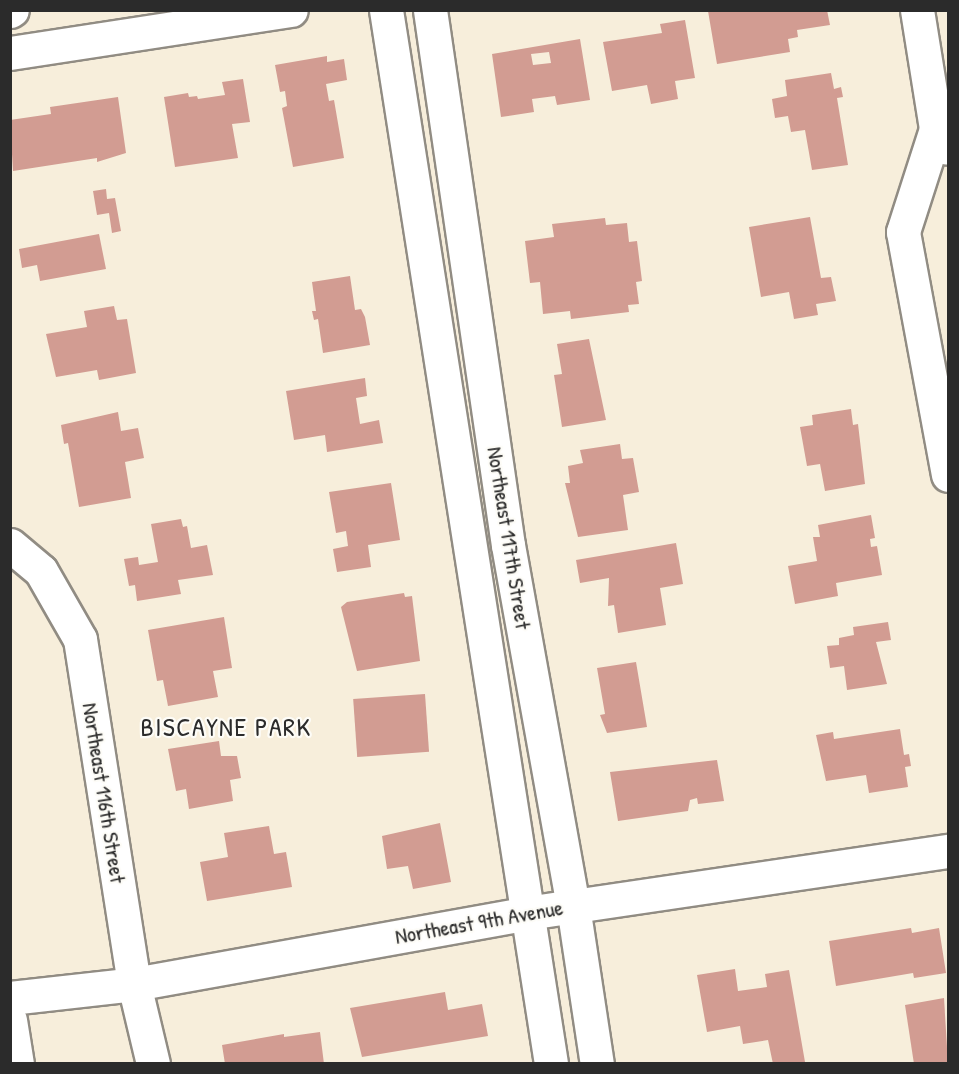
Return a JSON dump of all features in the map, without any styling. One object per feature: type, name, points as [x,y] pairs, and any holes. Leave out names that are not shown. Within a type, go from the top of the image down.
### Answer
[{"type":"street","points":[[10,53],[291,10]]},
{"type":"street","name":"Northeast 117th Street","points":[[386,10],[551,1064]]},
{"type":"street","name":"Northeast 117th Street","points":[[430,10],[508,545],[573,906],[597,1064]]},
{"type":"street","points":[[917,10],[942,141],[903,232],[948,475]]},
{"type":"street","name":"Northeast 116th Street","points":[[10,545],[41,572],[80,639],[134,984],[153,1064]]},
{"type":"street","name":"Northeast 9th Avenue","points":[[10,998],[134,984],[527,913],[948,851]]},
{"type":"street","points":[[10,1020],[17,1064]]},
{"type":"building","points":[[827,10],[830,25],[797,30],[798,37],[788,39],[790,52],[717,64],[708,11]]},
{"type":"building","points":[[685,20],[695,78],[675,81],[678,99],[651,104],[647,85],[612,91],[603,42],[662,33],[660,24]]},
{"type":"building","points":[[580,39],[590,100],[557,105],[555,96],[532,99],[534,112],[501,117],[492,54]],"holes":[[[549,52],[551,63],[533,65],[531,54]]]},
{"type":"building","points":[[327,56],[327,62],[344,59],[347,80],[326,84],[329,101],[334,100],[344,158],[293,167],[282,108],[287,106],[285,91],[280,92],[275,65]]},
{"type":"building","points":[[831,73],[834,89],[841,87],[843,97],[837,98],[848,165],[812,170],[805,130],[791,132],[788,116],[775,118],[772,99],[787,96],[785,80]]},
{"type":"building","points":[[243,79],[250,122],[232,124],[238,158],[175,167],[164,97],[188,93],[189,97],[197,96],[198,99],[225,95],[222,82]]},
{"type":"building","points":[[118,97],[126,153],[97,162],[97,158],[13,171],[10,120],[51,114],[50,107]]},
{"type":"building","points":[[106,189],[107,199],[115,198],[121,231],[112,233],[109,213],[97,215],[93,191]]},
{"type":"building","points":[[810,217],[821,278],[831,277],[836,301],[816,304],[818,315],[794,319],[789,292],[761,297],[749,227]]},
{"type":"building","points":[[605,218],[606,225],[627,223],[629,242],[637,241],[642,281],[636,282],[639,304],[628,305],[629,312],[571,319],[570,311],[543,314],[540,282],[530,283],[525,241],[554,237],[552,224]]},
{"type":"building","points":[[99,234],[106,269],[40,281],[37,265],[22,268],[19,249]]},
{"type":"building","points":[[350,276],[355,310],[361,309],[365,317],[370,345],[323,353],[318,319],[314,320],[312,311],[316,311],[312,282]]},
{"type":"building","points":[[114,306],[117,320],[127,319],[136,373],[99,380],[97,370],[56,377],[46,334],[87,327],[84,311]]},
{"type":"building","points":[[589,339],[606,420],[562,427],[554,375],[562,374],[557,344]]},
{"type":"building","points":[[365,378],[367,396],[356,398],[360,424],[379,420],[383,443],[327,452],[325,435],[294,440],[286,391]]},
{"type":"building","points":[[851,409],[853,425],[858,424],[865,484],[825,491],[820,464],[807,466],[800,427],[813,425],[812,415]]},
{"type":"building","points":[[118,412],[121,431],[138,428],[144,458],[125,462],[131,498],[79,507],[68,443],[64,444],[61,425]]},
{"type":"building","points":[[620,444],[622,459],[633,458],[639,492],[623,495],[628,530],[578,537],[565,483],[570,483],[568,466],[583,463],[580,450]]},
{"type":"building","points":[[391,483],[400,540],[368,545],[371,567],[337,572],[333,549],[348,546],[346,531],[336,533],[329,492]]},
{"type":"building","points":[[871,515],[875,538],[870,539],[871,547],[877,546],[882,575],[836,583],[838,596],[795,604],[788,566],[817,561],[813,537],[820,537],[818,525]]},
{"type":"building","points":[[181,519],[183,527],[187,526],[191,548],[207,545],[213,575],[178,580],[181,594],[137,601],[135,585],[129,586],[124,559],[138,557],[139,565],[158,562],[151,524]]},
{"type":"building","points":[[676,543],[683,584],[660,588],[666,625],[618,633],[614,605],[608,606],[609,578],[580,583],[576,560]]},
{"type":"building","points":[[404,593],[405,597],[412,596],[420,661],[357,671],[341,607],[347,602]]},
{"type":"building","points":[[224,617],[232,668],[213,671],[218,697],[168,706],[163,680],[157,681],[148,630]]},
{"type":"building","points":[[888,622],[891,640],[876,642],[887,684],[847,690],[844,666],[830,668],[827,646],[839,645],[839,638],[854,635],[853,627]]},
{"type":"building","points":[[636,662],[647,727],[607,733],[600,715],[605,714],[597,668]]},
{"type":"building","points":[[425,694],[429,752],[357,757],[353,699]]},
{"type":"building","points":[[900,729],[904,755],[909,754],[911,766],[905,767],[908,787],[869,793],[866,775],[826,781],[816,735],[833,732],[834,739]]},
{"type":"building","points":[[219,741],[221,756],[237,756],[241,778],[230,780],[233,801],[189,809],[186,789],[176,791],[168,749]]},
{"type":"building","points":[[717,760],[724,801],[698,804],[697,798],[690,800],[688,811],[618,821],[610,772]]},
{"type":"building","points":[[440,823],[451,882],[413,889],[408,866],[387,869],[382,836]]},
{"type":"building","points":[[269,826],[274,854],[286,852],[292,887],[207,901],[200,862],[228,857],[224,833]]},
{"type":"building","points":[[911,928],[912,933],[939,928],[946,973],[914,978],[913,973],[836,986],[829,941]]},
{"type":"building","points":[[735,969],[738,991],[767,987],[765,974],[789,970],[805,1062],[773,1064],[768,1040],[743,1044],[740,1026],[707,1032],[697,975]]},
{"type":"building","points":[[445,992],[448,1010],[482,1004],[488,1036],[362,1057],[350,1008]]},
{"type":"building","points":[[944,998],[948,1064],[914,1064],[905,1005]]},
{"type":"building","points":[[320,1032],[324,1064],[225,1064],[222,1045],[284,1034],[284,1037]]},
{"type":"district","name":"BISCAYNE PARK","points":[[226,727]]}]
